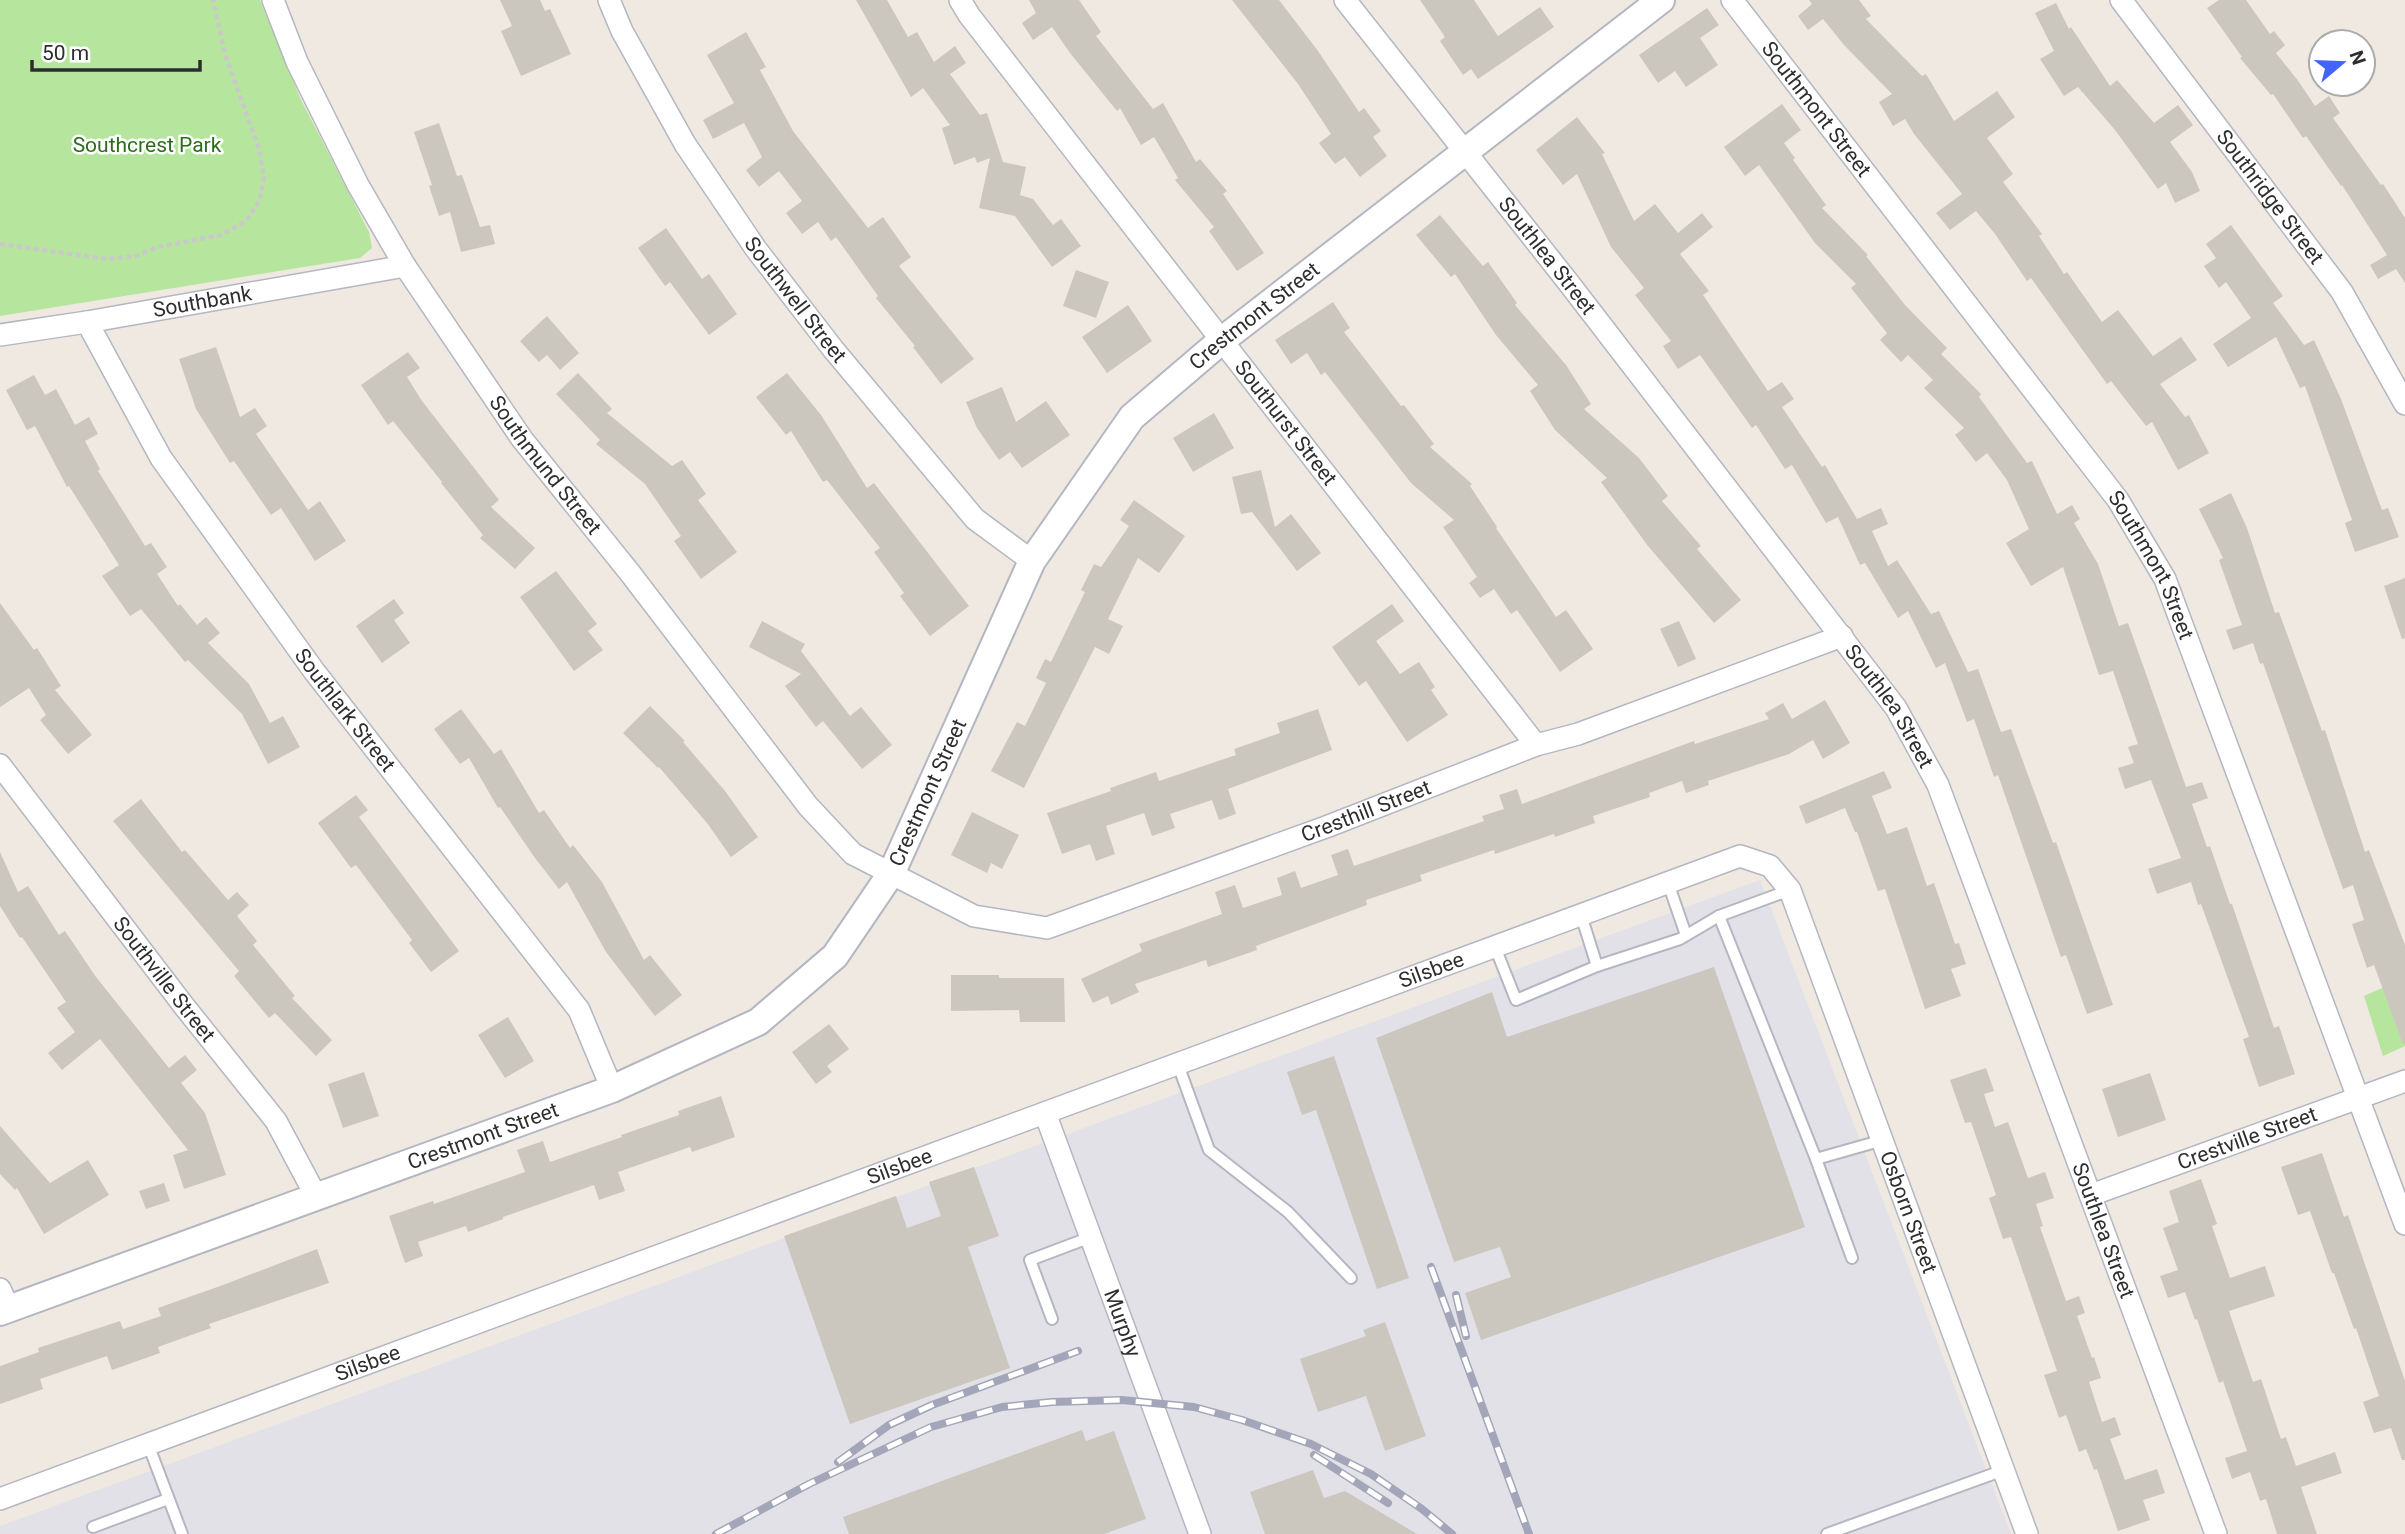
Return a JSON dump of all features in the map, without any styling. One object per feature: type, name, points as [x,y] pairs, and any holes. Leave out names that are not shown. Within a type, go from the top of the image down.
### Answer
[{"type":"street","name":"Southmund Street","points":[[273,0],[297,62],[358,185],[405,266],[522,439],[630,573],[808,806],[853,854],[892,872]]},
{"type":"street","name":"Southwell Street","points":[[609,0],[622,31],[685,144],[757,249],[833,349],[975,519],[1032,561]]},
{"type":"street","name":"Southurst Street","points":[[960,0],[1536,745]]},
{"type":"street","name":"Southlea Street","points":[[1345,0],[1568,282],[1896,708],[1938,785],[2216,1534]]},
{"type":"street","name":"Crestmont Street","points":[[3,1304],[317,1198],[612,1088],[758,1022],[835,956],[892,872],[1032,561],[1132,417],[1221,341],[1661,0]]},
{"type":"street","name":"Southmont Street","points":[[1732,0],[2118,500],[2165,579],[2405,1224]]},
{"type":"street","name":"Southridge Street","points":[[2121,0],[2342,292],[2405,404]]},
{"type":"street","name":"Southbank","points":[[0,335],[405,266]]},
{"type":"street","name":"Southlark Street","points":[[86,322],[161,458],[314,671],[579,1010],[612,1088]]},
{"type":"street","name":"Cresthill Street","points":[[892,872],[974,916],[1047,928],[1326,827],[1536,745],[1578,734],[1842,636]]},
{"type":"street","name":"Southville Street","points":[[0,765],[184,1006],[276,1121],[317,1198]]},
{"type":"street","name":"Silsbee","points":[[0,1499],[1740,856],[1770,866],[1790,890]]},
{"type":"street","name":"Osborn Street","points":[[1790,890],[2027,1534]]},
{"type":"street","name":"Crestville Street","points":[[2091,1195],[2405,1082]]},
{"type":"street","name":"Murphy","points":[[1045,1113],[1200,1534]]},
{"type":"lane","points":[[1668,883],[1686,935]]},
{"type":"lane","points":[[1495,947],[1516,1000],[1597,966],[1686,935],[1719,916],[1790,890]]},
{"type":"lane","points":[[1581,915],[1597,966]]},
{"type":"lane","points":[[1719,916],[1852,1258]]},
{"type":"lane","points":[[1177,1062],[1209,1150],[1288,1212],[1351,1278]]},
{"type":"lane","points":[[1815,1158],[1883,1140]]},
{"type":"lane","points":[[1052,1319],[1030,1260],[1091,1237]]},
{"type":"lane","points":[[148,1444],[181,1534]]},
{"type":"lane","points":[[1827,1534],[2004,1470]]},
{"type":"lane","points":[[93,1527],[168,1499]]},
{"type":"path","points":[[0,244],[106,259],[136,256],[158,247],[221,235],[246,221],[260,200],[264,177],[259,149],[225,54],[213,0]]},
{"type":"shaded area","points":[[1760,880],[2011,1534],[0,1534],[0,1526]]},
{"type":"green space","name":"Southcrest Park","points":[[0,0],[260,0],[301,100],[369,232],[372,248],[360,258],[0,316]]},
{"type":"green space","points":[[2405,978],[2405,1046],[2383,1056],[2364,996]]},
{"type":"building","points":[[500,0],[540,0],[545,11],[550,9],[571,54],[521,76],[501,31],[512,26]]},
{"type":"building","points":[[856,0],[887,0],[908,37],[917,32],[934,62],[955,46],[966,63],[950,74],[980,115],[987,113],[1003,162],[1026,167],[1020,195],[1033,199],[1053,225],[1061,219],[1081,246],[1052,267],[1015,216],[979,208],[990,158],[977,163],[975,157],[954,165],[942,128],[950,125],[923,88],[911,97]]},
{"type":"building","points":[[1029,0],[1079,0],[1101,32],[1096,36],[1153,109],[1163,103],[1196,162],[1200,159],[1227,191],[1223,194],[1264,253],[1237,271],[1209,231],[1214,227],[1175,180],[1178,178],[1154,137],[1141,145],[1120,108],[1117,111],[1052,27],[1033,40],[1022,23],[1036,13]]},
{"type":"building","points":[[1232,0],[1279,0],[1359,112],[1364,108],[1381,131],[1373,137],[1387,156],[1360,177],[1345,157],[1335,164],[1319,143],[1331,134],[1298,84]]},
{"type":"building","points":[[1420,0],[1474,0],[1498,36],[1540,7],[1554,27],[1478,79],[1471,69],[1463,75],[1440,41],[1445,37]]},
{"type":"building","points":[[1809,0],[1859,0],[1871,16],[1866,19],[1922,76],[1926,74],[1954,121],[1997,91],[2015,117],[1987,138],[2013,174],[2003,182],[2042,234],[2039,236],[2064,274],[2067,272],[2102,322],[2118,310],[2153,356],[2181,337],[2197,360],[2160,384],[2185,417],[2189,415],[2209,453],[2178,470],[2152,422],[2146,426],[2111,381],[2107,384],[2031,278],[2027,281],[1976,211],[1950,230],[1936,213],[1962,194],[1905,119],[1893,126],[1879,102],[1892,94],[1844,45],[1823,19],[1808,30],[1798,16],[1812,4]]},
{"type":"building","points":[[2219,0],[2246,0],[2270,34],[2274,31],[2285,45],[2276,53],[2299,82],[2307,98],[2315,106],[2330,98],[2340,113],[2333,118],[2405,218],[2405,283],[2396,269],[2378,279],[2370,265],[2387,255],[2342,185],[2306,136],[2303,138],[2273,94],[2271,95],[2240,58],[2242,57],[2207,8]]},
{"type":"building","points":[[2056,3],[2069,29],[2071,27],[2110,86],[2117,80],[2154,123],[2178,105],[2193,125],[2170,142],[2192,172],[2200,191],[2175,203],[2166,183],[2158,189],[2115,130],[2078,87],[2064,96],[2040,59],[2054,51],[2035,13]]},
{"type":"building","points":[[1707,8],[1719,25],[1700,38],[1718,65],[1686,87],[1675,71],[1658,83],[1639,55]]},
{"type":"building","points":[[746,32],[766,67],[760,70],[793,131],[868,228],[883,217],[911,257],[899,266],[974,359],[941,384],[913,347],[915,346],[876,298],[878,296],[836,237],[831,241],[818,222],[802,234],[786,213],[802,201],[779,171],[759,187],[746,170],[762,157],[744,123],[713,139],[703,120],[734,103],[707,55]]},
{"type":"building","points":[[1782,104],[1801,130],[1784,143],[1826,205],[1822,208],[1868,255],[1866,256],[1905,305],[1947,348],[1941,354],[1981,394],[1979,397],[2027,463],[2032,461],[2057,514],[2072,505],[2080,519],[2074,523],[2098,564],[2119,626],[2128,623],[2186,787],[2202,782],[2208,798],[2192,804],[2232,904],[2274,1028],[2279,1026],[2295,1074],[2259,1087],[2243,1039],[2249,1037],[2191,882],[2157,894],[2148,869],[2181,858],[2151,780],[2125,789],[2118,768],[2134,763],[2128,747],[2138,744],[2113,671],[2099,675],[2063,567],[2031,586],[2006,543],[2029,529],[2007,480],[1987,453],[1976,462],[1955,435],[1964,428],[1924,388],[1933,380],[1908,355],[1901,362],[1880,340],[1887,333],[1851,288],[1856,284],[1815,243],[1759,165],[1745,176],[1724,147]]},
{"type":"building","points":[[1577,117],[1605,153],[1602,154],[1634,221],[1655,204],[1678,233],[1702,213],[1713,227],[1680,254],[1709,291],[1703,295],[1768,391],[1782,382],[1794,399],[1782,407],[1822,467],[1825,465],[1857,519],[1881,508],[1888,524],[1872,531],[1888,566],[1897,560],[1931,614],[1939,611],[1968,672],[1978,669],[2001,732],[2011,729],[2053,843],[2056,842],[2113,1005],[2087,1014],[2066,955],[2061,957],[1998,775],[1994,777],[1974,719],[1967,722],[1945,663],[1936,668],[1908,611],[1898,618],[1865,563],[1860,565],[1838,517],[1826,523],[1792,465],[1785,469],[1756,425],[1752,428],[1700,355],[1678,369],[1663,346],[1671,341],[1635,295],[1644,288],[1611,247],[1577,174],[1563,185],[1536,150]]},
{"type":"building","points":[[439,123],[457,176],[462,175],[480,227],[490,225],[495,244],[461,252],[450,212],[439,216],[429,186],[432,185],[414,132]]},
{"type":"building","points":[[1440,215],[1483,266],[1488,262],[1517,303],[1515,305],[1566,365],[1591,404],[1584,409],[1639,458],[1668,496],[1662,501],[1701,546],[1697,549],[1741,600],[1714,623],[1648,546],[1601,482],[1607,478],[1555,430],[1530,391],[1538,385],[1496,335],[1455,274],[1451,277],[1416,235]]},
{"type":"building","points":[[2231,225],[2283,296],[2273,303],[2304,345],[2314,340],[2341,399],[2382,510],[2388,508],[2399,537],[2355,552],[2345,523],[2352,520],[2305,386],[2300,388],[2276,337],[2228,367],[2213,344],[2251,318],[2226,282],[2219,288],[2204,266],[2216,258],[2206,244]]},
{"type":"building","points":[[666,228],[702,279],[709,274],[737,314],[709,335],[670,282],[665,286],[638,248]]},
{"type":"building","points":[[1076,270],[1109,282],[1096,318],[1063,306]]},
{"type":"building","points":[[1333,302],[1350,328],[1344,332],[1434,444],[1430,447],[1472,484],[1470,486],[1496,528],[1556,617],[1566,610],[1593,649],[1560,672],[1517,610],[1511,614],[1494,589],[1480,598],[1469,583],[1477,577],[1443,527],[1454,520],[1411,483],[1325,372],[1321,375],[1307,353],[1291,364],[1275,340]]},
{"type":"building","points":[[1128,305],[1152,341],[1107,373],[1082,337]]},
{"type":"building","points":[[547,316],[579,353],[560,370],[547,355],[539,362],[520,341]]},
{"type":"building","points":[[216,347],[240,417],[255,408],[267,426],[256,434],[308,510],[320,501],[346,541],[315,561],[281,508],[271,515],[234,461],[230,463],[196,409],[179,359]]},
{"type":"building","points":[[408,352],[420,368],[407,377],[422,401],[499,500],[491,507],[535,548],[515,569],[480,538],[483,535],[442,482],[393,421],[388,425],[361,385]]},
{"type":"building","points":[[578,373],[612,409],[607,413],[672,466],[682,460],[706,494],[698,500],[737,552],[701,579],[674,541],[681,536],[645,484],[596,444],[600,440],[556,394]]},
{"type":"building","points":[[787,373],[821,415],[867,488],[874,483],[969,606],[930,636],[900,596],[904,593],[874,552],[880,548],[827,480],[823,482],[791,431],[786,435],[756,397]]},
{"type":"building","points":[[34,375],[45,395],[56,389],[75,425],[89,417],[98,434],[85,441],[100,469],[98,471],[145,546],[151,543],[167,567],[157,574],[178,606],[180,604],[197,625],[206,617],[220,633],[208,643],[249,684],[270,723],[283,716],[300,747],[268,764],[242,714],[188,660],[185,662],[141,609],[130,616],[102,576],[119,565],[69,486],[67,487],[35,426],[27,430],[6,390]]},
{"type":"building","points":[[1002,387],[1016,422],[1046,401],[1070,435],[1022,468],[1010,452],[999,460],[977,428],[966,402]]},
{"type":"building","points":[[1214,413],[1234,448],[1193,472],[1173,438]]},
{"type":"building","points":[[1261,470],[1275,527],[1291,514],[1321,553],[1297,571],[1252,512],[1241,514],[1232,477]]},
{"type":"building","points":[[2231,493],[2247,528],[2275,613],[2279,612],[2322,731],[2325,730],[2365,852],[2369,850],[2405,945],[2403,1044],[2374,965],[2367,968],[2352,924],[2364,920],[2353,885],[2343,889],[2263,663],[2260,664],[2253,643],[2233,650],[2226,630],[2242,625],[2219,560],[2223,558],[2199,509]]},
{"type":"building","points":[[1134,500],[1185,536],[1159,573],[1138,558],[1108,619],[1123,626],[1109,654],[1095,647],[1024,788],[991,771],[1017,722],[1025,726],[1046,683],[1036,678],[1045,659],[1051,662],[1085,592],[1081,590],[1094,564],[1101,567],[1129,526],[1120,520]]},
{"type":"building","points":[[556,571],[597,624],[588,631],[603,650],[574,671],[520,597]]},
{"type":"building","points":[[2405,578],[2405,638],[2402,639],[2384,586]]},
{"type":"building","points":[[394,599],[404,613],[394,620],[410,643],[382,663],[356,626]]},
{"type":"building","points":[[0,603],[34,650],[37,648],[61,686],[55,690],[92,735],[68,754],[40,720],[46,715],[29,688],[0,707]]},
{"type":"building","points":[[1392,604],[1404,621],[1376,641],[1400,674],[1419,662],[1435,687],[1431,690],[1448,715],[1407,742],[1366,681],[1359,686],[1332,647]]},
{"type":"building","points":[[762,621],[805,644],[801,651],[850,716],[861,707],[892,745],[862,769],[823,721],[816,727],[785,686],[801,674],[749,647]]},
{"type":"building","points":[[1679,621],[1696,659],[1678,667],[1660,629]]},
{"type":"building","points":[[1825,700],[1850,743],[1823,759],[1813,740],[1789,754],[1708,781],[1709,785],[1686,793],[1682,781],[1649,793],[1650,797],[1593,816],[1595,823],[1495,854],[1494,850],[1420,875],[1422,881],[1366,900],[1367,905],[1256,946],[1257,950],[1208,967],[1206,960],[1135,984],[1139,992],[1111,1005],[1108,996],[1093,1003],[1081,979],[1142,951],[1139,944],[1222,914],[1215,892],[1235,885],[1243,908],[1282,895],[1277,878],[1295,871],[1301,888],[1338,875],[1331,855],[1348,849],[1354,866],[1484,821],[1482,816],[1504,809],[1499,795],[1517,789],[1522,804],[1694,741],[1695,744],[1769,719],[1765,713],[1783,703],[1792,719]]},
{"type":"building","points":[[650,706],[685,741],[683,742],[725,791],[758,837],[731,857],[707,823],[659,767],[623,733]]},
{"type":"building","points":[[461,709],[494,754],[501,749],[539,813],[544,810],[570,848],[573,845],[602,882],[644,960],[650,955],[682,995],[655,1016],[606,952],[567,882],[559,889],[500,807],[498,808],[469,758],[460,764],[434,729]]},
{"type":"building","points":[[1318,709],[1332,750],[1228,789],[1236,814],[1219,820],[1212,800],[1170,814],[1175,828],[1152,836],[1144,813],[1106,826],[1115,854],[1096,861],[1090,844],[1062,854],[1047,813],[1156,772],[1159,781],[1236,755],[1234,749],[1280,733],[1277,723]]},
{"type":"building","points":[[1884,771],[1892,788],[1872,796],[1887,834],[1907,827],[1927,886],[1934,883],[1955,944],[1959,943],[1966,964],[1951,969],[1961,996],[1925,1009],[1885,889],[1878,891],[1857,832],[1845,808],[1806,824],[1799,806]]},
{"type":"building","points":[[356,795],[368,810],[359,817],[459,951],[431,972],[409,943],[412,940],[356,865],[351,868],[318,823]]},
{"type":"building","points":[[141,799],[182,852],[185,850],[228,900],[237,892],[249,905],[237,916],[257,941],[253,945],[295,996],[292,998],[332,1040],[316,1056],[275,1013],[269,1018],[234,976],[239,971],[113,821]]},
{"type":"building","points":[[972,812],[1019,835],[1002,869],[991,863],[987,873],[951,855]]},
{"type":"building","points":[[0,852],[18,892],[28,886],[59,935],[65,931],[96,977],[169,1068],[185,1055],[197,1070],[181,1083],[205,1113],[226,1175],[184,1189],[173,1155],[188,1150],[100,1039],[62,1070],[48,1053],[75,1032],[57,1008],[66,1002],[0,906]]},
{"type":"building","points":[[1714,967],[1805,1227],[1481,1340],[1465,1293],[1511,1277],[1500,1247],[1454,1262],[1376,1038],[1492,992],[1507,1037]]},
{"type":"building","points":[[951,975],[1064,978],[1065,1022],[1020,1022],[1019,1010],[951,1011]]},
{"type":"building","points":[[508,1017],[534,1061],[505,1078],[478,1035]]},
{"type":"building","points":[[829,1024],[849,1049],[827,1066],[832,1072],[816,1084],[792,1052]]},
{"type":"building","points":[[1334,1056],[1409,1278],[1377,1289],[1316,1110],[1302,1115],[1287,1072]]},
{"type":"building","points":[[1986,1068],[1994,1091],[1984,1094],[1995,1127],[2008,1122],[2028,1178],[2045,1172],[2054,1198],[2036,1204],[2043,1226],[2040,1227],[2066,1301],[2079,1296],[2085,1313],[2077,1316],[2101,1378],[2089,1382],[2102,1422],[2115,1417],[2121,1435],[2110,1439],[2125,1480],[2157,1469],[2165,1493],[2143,1500],[2150,1520],[2118,1531],[2097,1469],[2094,1470],[2086,1449],[2079,1452],[2066,1415],[2059,1418],[2044,1375],[2057,1371],[2011,1237],[2003,1239],[1989,1198],[1996,1195],[1971,1122],[1965,1123],[1950,1080]]},
{"type":"building","points":[[364,1072],[379,1116],[343,1128],[328,1084]]},
{"type":"building","points":[[2150,1073],[2166,1120],[2118,1137],[2102,1089]]},
{"type":"building","points":[[721,1096],[735,1137],[692,1152],[690,1147],[618,1172],[625,1191],[599,1200],[594,1185],[468,1232],[466,1226],[418,1242],[423,1256],[405,1263],[389,1216],[433,1201],[434,1204],[525,1172],[517,1150],[543,1141],[550,1162],[679,1115],[678,1111]]},
{"type":"building","points":[[0,1126],[50,1183],[88,1160],[109,1195],[44,1234],[17,1188],[15,1190],[0,1174]]},
{"type":"building","points":[[2322,1153],[2344,1217],[2348,1215],[2405,1381],[2405,1460],[2402,1460],[2391,1428],[2374,1433],[2363,1402],[2379,1396],[2356,1328],[2354,1329],[2310,1211],[2298,1215],[2281,1167]]},
{"type":"building","points":[[974,1167],[999,1236],[968,1247],[1010,1368],[850,1424],[784,1236],[896,1196],[907,1228],[941,1216],[929,1182]]},
{"type":"building","points":[[2201,1179],[2217,1224],[2212,1226],[2230,1278],[2265,1266],[2275,1296],[2229,1311],[2253,1382],[2261,1379],[2281,1439],[2286,1437],[2296,1466],[2335,1452],[2342,1473],[2301,1487],[2317,1534],[2277,1534],[2266,1499],[2260,1501],[2250,1472],[2232,1479],[2225,1458],[2247,1451],[2223,1381],[2219,1383],[2185,1292],[2168,1298],[2160,1276],[2178,1270],[2163,1228],[2179,1222],[2169,1191]]},
{"type":"building","points":[[164,1183],[170,1201],[146,1209],[139,1191]]},
{"type":"building","points":[[317,1249],[329,1283],[209,1324],[211,1328],[158,1347],[160,1353],[112,1370],[107,1356],[40,1379],[43,1389],[0,1404],[0,1366],[39,1352],[38,1348],[120,1321],[123,1329],[161,1316],[158,1308]]},
{"type":"building","points":[[1385,1322],[1426,1436],[1385,1451],[1366,1396],[1318,1412],[1300,1359],[1366,1336],[1363,1330]]},
{"type":"building","points":[[1082,1430],[1086,1441],[1114,1431],[1146,1519],[1104,1534],[849,1534],[843,1517]]},
{"type":"building","points":[[1313,1470],[1324,1498],[1345,1491],[1417,1534],[1265,1534],[1250,1492]]},
{"type":"railway","points":[[1431,1267],[1529,1534]]},
{"type":"railway","points":[[1456,1295],[1466,1336]]},
{"type":"railway","points":[[838,1462],[889,1425],[932,1405],[1078,1351]]},
{"type":"railway","points":[[716,1534],[809,1484],[931,1427],[1002,1407],[1122,1400],[1194,1407],[1311,1444],[1371,1474],[1422,1509],[1452,1534]]},
{"type":"railway","points":[[1314,1455],[1388,1503]]}]
